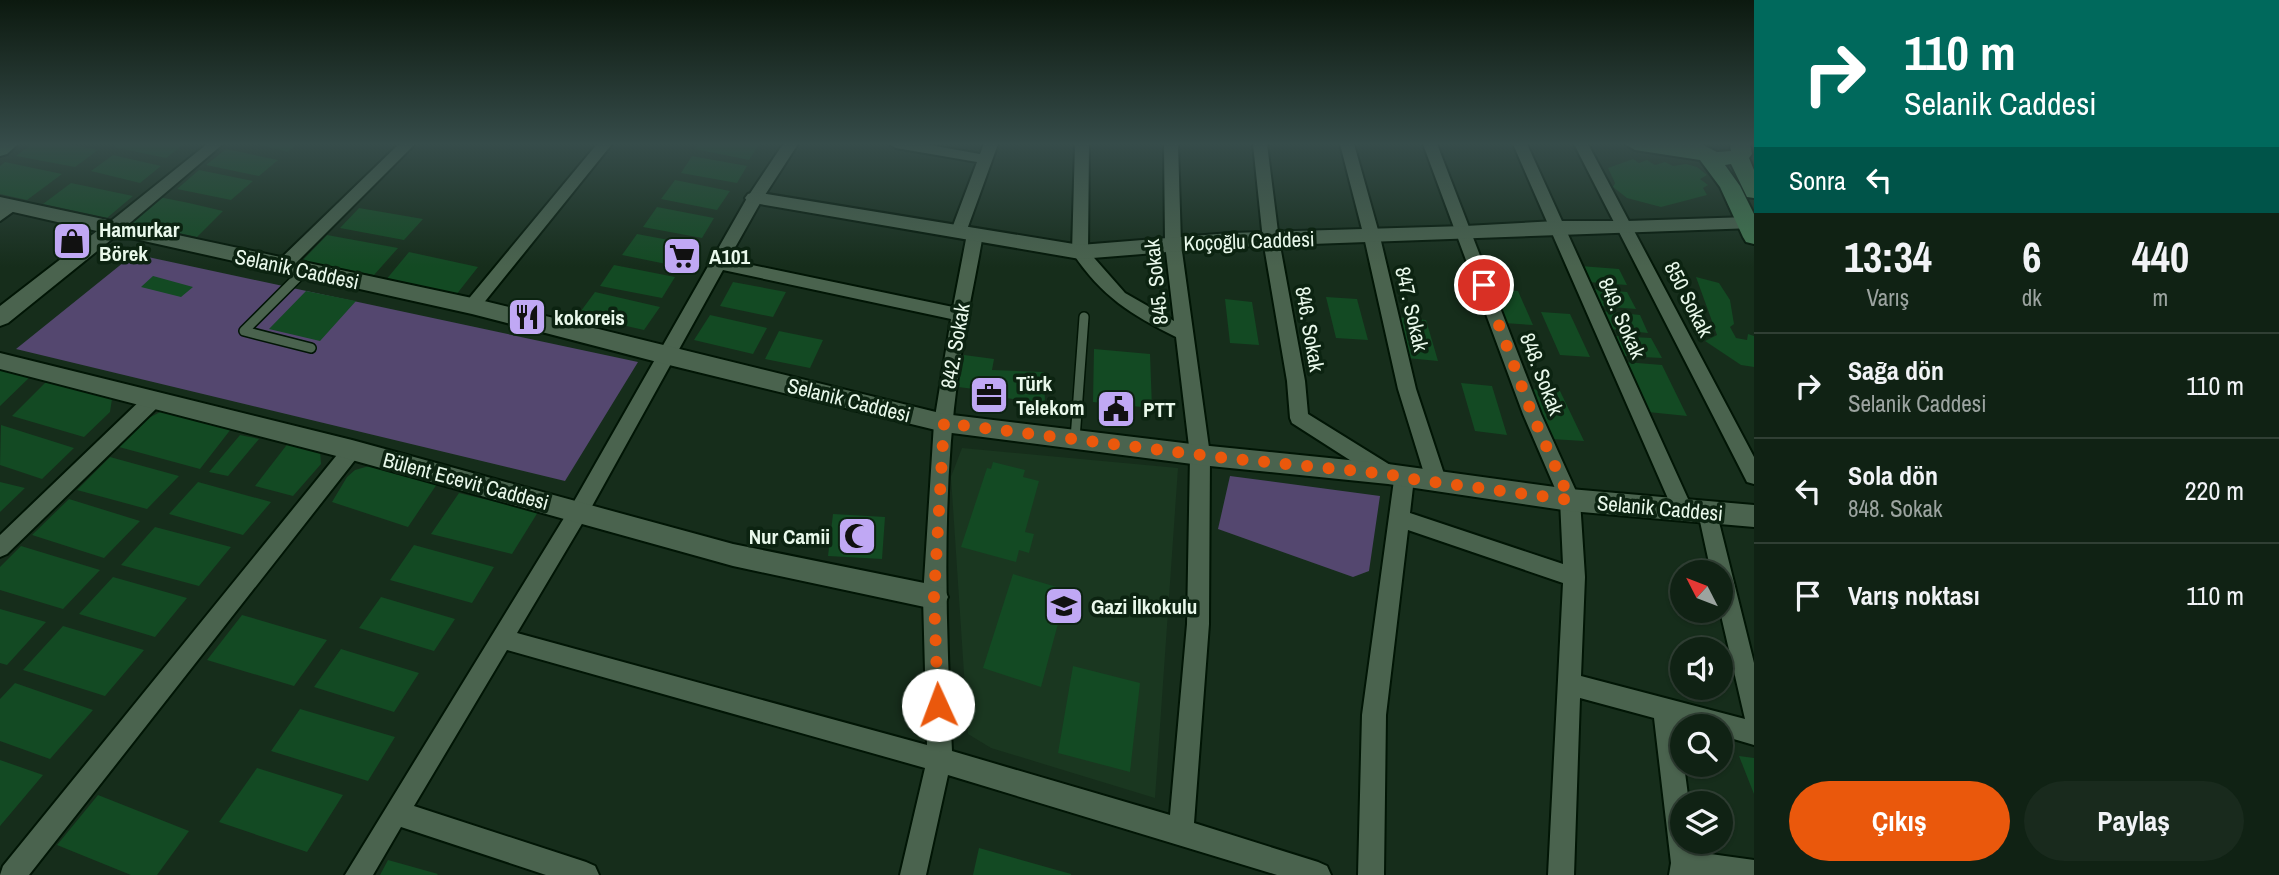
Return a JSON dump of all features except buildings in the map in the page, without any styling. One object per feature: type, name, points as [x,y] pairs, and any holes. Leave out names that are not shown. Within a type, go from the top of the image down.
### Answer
[{"type":"main road","points":[[1729,185],[1751,230]]},
{"type":"street","points":[[0,318],[166,185]]},
{"type":"street","points":[[293,268],[370,185]]},
{"type":"street","points":[[472,306],[571,185]]},
{"type":"street","points":[[358,875],[579,511],[764,185]]},
{"type":"street","name":"842. Sokak","points":[[913,875],[940,758],[934,597],[944,423],[960,315],[967,233],[979,185]]},
{"type":"street","points":[[1081,185],[1080,252],[1119,297],[1141,312],[1184,333]]},
{"type":"street","name":"845. Sokak","points":[[1172,185],[1173,244],[1200,455],[1198,625],[1181,831]]},
{"type":"street","name":"846. Sokak","points":[[1265,185],[1271,240],[1296,381],[1299,418],[1396,476]]},
{"type":"street","name":"847. Sokak","points":[[1358,185],[1407,389],[1437,483]]},
{"type":"street","name":"848. Sokak","points":[[1446,185],[1532,414],[1570,500]]},
{"type":"street","name":"849. Sokak","points":[[1538,185],[1683,510]]},
{"type":"street","name":"850 Sokak","points":[[1603,185],[1754,476]]},
{"type":"street","name":"Koçoğlu Caddesi","points":[[755,198],[1080,252],[1129,250],[1173,244],[1465,233],[1556,226],[1751,230]]},
{"type":"street","name":"Selanik Caddesi","points":[[4,208],[472,306],[944,423],[1396,476],[1570,500],[1754,516]]},
{"type":"street","points":[[719,264],[960,315]]},
{"type":"street","name":"Bülent Ecevit Caddesi","points":[[0,360],[352,450],[733,555],[934,597]]},
{"type":"street","points":[[0,548],[154,399]]},
{"type":"street","points":[[12,875],[352,450]]},
{"type":"street","points":[[1371,875],[1374,715],[1399,518],[1396,476]]},
{"type":"street","points":[[1561,875],[1574,577],[1570,500]]},
{"type":"street","points":[[1708,512],[1754,713]]},
{"type":"street","points":[[1399,518],[1574,577]]},
{"type":"street","points":[[502,639],[940,758],[1318,875]]},
{"type":"street","points":[[1570,684],[1754,733]]},
{"type":"street","points":[[1665,710],[1683,869],[1754,873]]},
{"type":"street","points":[[396,813],[586,875]]},
{"type":"lane","points":[[293,268],[244,331],[311,348]]},
{"type":"lane","points":[[1074,439],[1084,317]]},
{"type":"shaded area","points":[[134,254],[638,362],[565,481],[16,349]]},
{"type":"shaded area","name":"Gazi İlkokulu","points":[[962,448],[1178,468],[1155,798],[991,748],[968,734],[951,477]]},
{"type":"shaded area","points":[[1230,476],[1380,496],[1369,571],[1353,577],[1218,529]]},
{"type":"place","name":"Hamurkar Börek","points":[[72,241]]},
{"type":"place","name":"A101","points":[[682,256]]},
{"type":"place","name":"kokoreis","points":[[527,317]]},
{"type":"place","name":"Türk Telekom","points":[[989,395]]},
{"type":"place","name":"PTT","points":[[1116,409]]},
{"type":"place","name":"Nur Camii","points":[[857,536]]},
{"type":"place","name":"Gazi İlkokulu","points":[[1064,606]]},
{"type":"route","points":[[938,705],[934,597],[944,423],[1225,458],[1388,474],[1570,500],[1532,414],[1484,285]]}]
